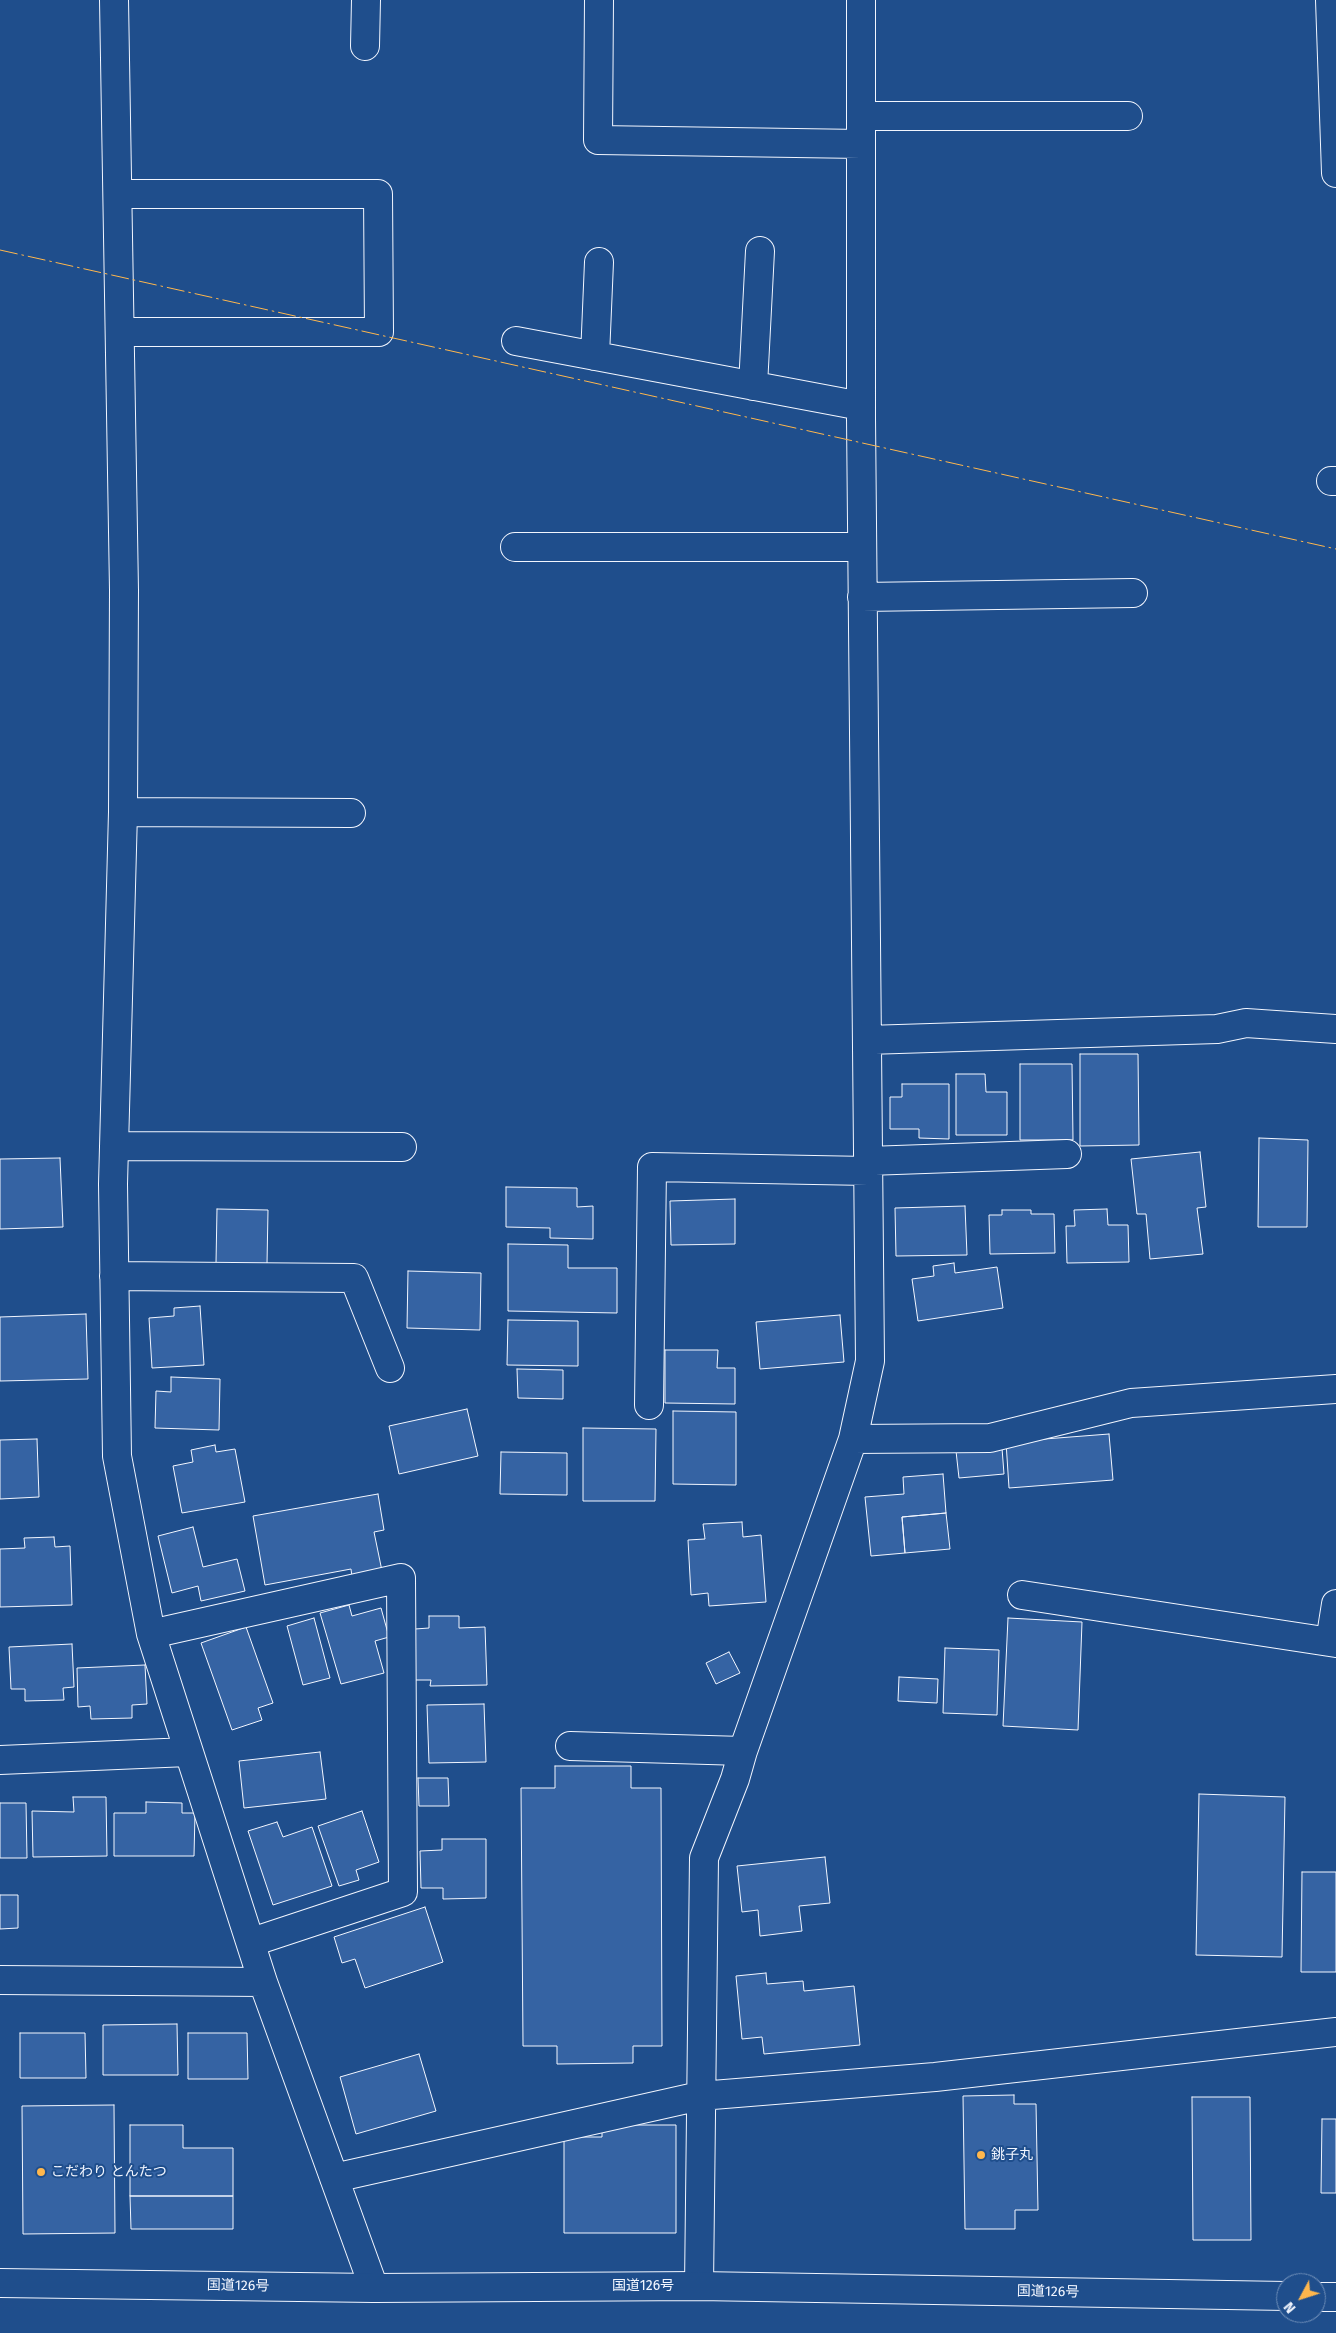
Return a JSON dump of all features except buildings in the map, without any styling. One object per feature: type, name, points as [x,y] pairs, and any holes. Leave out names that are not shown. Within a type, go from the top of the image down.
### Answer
[{"type":"main road","points":[[114,0],[124,590],[123,812],[114,1146],[117,1456],[151,1634],[188,1752],[252,1942],[263,1982],[374,2288]]},
{"type":"main road","points":[[365,46],[366,0]]},
{"type":"main road","points":[[599,0],[598,140],[861,144]]},
{"type":"main road","points":[[698,2286],[704,1858],[735,1779],[743,1750],[854,1439],[870,1361],[862,597],[861,0]]},
{"type":"main road","points":[[1330,0],[1336,173]]},
{"type":"main road","points":[[861,116],[1128,116]]},
{"type":"main road","points":[[118,194],[378,194],[379,332],[120,332]]},
{"type":"main road","points":[[753,386],[760,251]]},
{"type":"main road","points":[[595,356],[599,262]]},
{"type":"main road","points":[[516,341],[861,406]]},
{"type":"main road","points":[[515,547],[862,548]]},
{"type":"main road","points":[[862,597],[1133,593]]},
{"type":"main road","points":[[123,812],[351,813]]},
{"type":"main road","points":[[867,1040],[1217,1030],[1246,1023],[1336,1029]]},
{"type":"main road","points":[[114,1146],[402,1147]]},
{"type":"main road","points":[[649,1405],[652,1167],[868,1166],[1067,1154]]},
{"type":"main road","points":[[114,1276],[354,1278],[390,1368]]},
{"type":"main road","points":[[854,1439],[990,1438],[1131,1403],[1336,1389]]},
{"type":"main road","points":[[151,1634],[401,1578],[403,1892],[252,1942]]},
{"type":"main road","points":[[1022,1595],[1333,1642],[1336,1604]]},
{"type":"main road","points":[[570,1746],[743,1750]]},
{"type":"main road","points":[[0,1760],[188,1752]]},
{"type":"main road","points":[[0,1980],[263,1982]]},
{"type":"main road","points":[[334,2178],[700,2096],[935,2077],[1336,2032]]},
{"type":"main road","name":"国道126号","points":[[0,2283],[374,2288],[698,2286],[1276,2296]]},
{"type":"power","points":[[0,250],[1336,549]]},
{"type":"place","name":"銚子丸","points":[[981,2155]]},
{"type":"place","name":"こだわり とんたつ","points":[[41,2172]]}]
